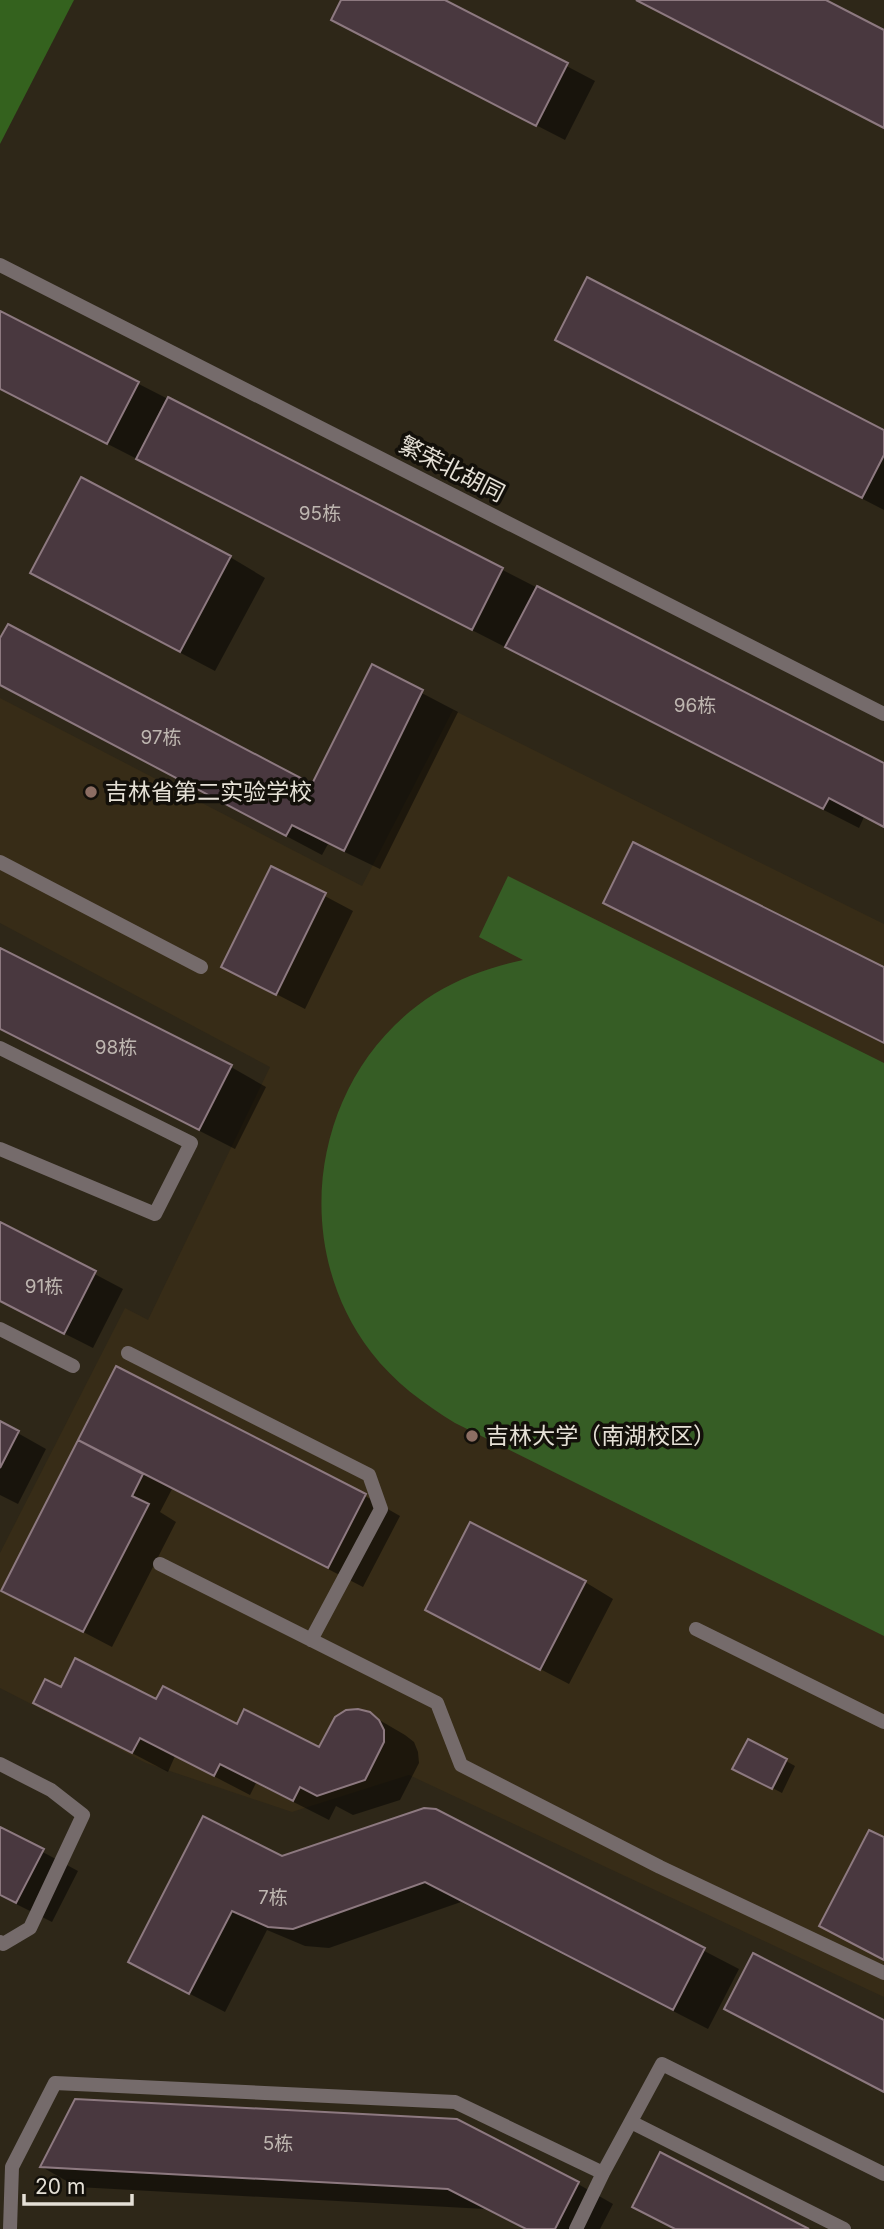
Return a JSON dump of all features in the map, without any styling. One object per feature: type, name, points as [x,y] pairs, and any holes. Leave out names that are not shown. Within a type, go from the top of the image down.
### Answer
[{"type":"street","name":"繁荣北胡同","points":[[0,265],[884,714]]},
{"type":"street","points":[[0,862],[201,967]]},
{"type":"street","points":[[0,1048],[191,1143],[155,1214],[0,1149]]},
{"type":"street","points":[[0,1329],[73,1366]]},
{"type":"street","points":[[128,1353],[369,1475],[381,1509],[311,1640]]},
{"type":"street","points":[[160,1564],[437,1703],[461,1765],[660,1867],[884,1973]]},
{"type":"street","points":[[696,1629],[884,1722]]},
{"type":"street","points":[[0,1764],[51,1790],[83,1815],[30,1928],[3,1944],[0,1942]]},
{"type":"street","points":[[576,2229],[662,2064],[884,2174]]},
{"type":"street","points":[[10,2229],[12,2167],[55,2083],[455,2102],[603,2173]]},
{"type":"street","points":[[631,2122],[844,2229]]},
{"type":"shaded area","name":"吉林大学（南湖校区）","points":[[0,698],[362,886],[453,710],[884,924],[884,1997],[409,1775],[292,1812],[146,1763],[0,1688],[0,1553],[125,1308],[148,1320],[270,1067],[0,923]]},
{"type":"green space","points":[[0,0],[74,0],[0,144]]},
{"type":"green space","points":[[508,876],[884,1063],[884,1636],[455,1423],[421,1400],[389,1373],[371,1352],[344,1308],[328,1260],[322,1210],[325,1160],[339,1111],[361,1066],[393,1027],[434,994],[455,982],[523,960],[479,937]]},
{"type":"building","points":[[341,0],[445,0],[568,63],[536,126],[331,20]]},
{"type":"building","points":[[636,0],[826,0],[884,30],[884,128]]},
{"type":"building","points":[[587,277],[884,430],[884,455],[862,498],[555,340]]},
{"type":"building","points":[[0,311],[139,382],[107,444],[0,389]]},
{"type":"building","points":[[168,397],[503,568],[472,630],[136,459]]},
{"type":"building","points":[[81,477],[231,556],[180,652],[30,573]]},
{"type":"building","points":[[537,586],[884,763],[884,827],[829,798],[823,809],[505,647]]},
{"type":"building","points":[[8,624],[312,784],[372,664],[423,690],[344,851],[292,825],[286,836],[0,685],[0,638]]},
{"type":"building","points":[[633,842],[884,967],[884,1043],[603,903]]},
{"type":"building","points":[[271,866],[326,893],[276,995],[221,967]]},
{"type":"building","points":[[0,948],[232,1065],[199,1130],[0,1029]]},
{"type":"building","points":[[0,1222],[96,1271],[64,1334],[0,1301]]},
{"type":"building","points":[[116,1366],[366,1494],[328,1568],[78,1440]]},
{"type":"building","points":[[0,1421],[19,1431],[0,1468]]},
{"type":"building","points":[[78,1440],[143,1474],[132,1496],[149,1504],[83,1632],[1,1591]]},
{"type":"building","points":[[470,1522],[586,1581],[540,1670],[425,1610]]},
{"type":"building","points":[[75,1658],[156,1699],[163,1686],[237,1724],[244,1709],[319,1747],[335,1717],[346,1710],[370,1712],[379,1720],[384,1730],[384,1742],[365,1780],[317,1796],[300,1787],[293,1801],[220,1764],[214,1776],[140,1738],[132,1753],[33,1703],[45,1679],[61,1687]]},
{"type":"building","points":[[748,1739],[787,1759],[772,1789],[732,1769]]},
{"type":"building","points":[[424,1808],[436,1809],[705,1948],[673,2010],[425,1882],[293,1929],[268,1927],[232,1911],[189,1994],[128,1962],[203,1816],[282,1856]]},
{"type":"building","points":[[0,1827],[44,1849],[16,1903],[0,1895]]},
{"type":"building","points":[[869,1830],[884,1837],[884,1960],[819,1926]]},
{"type":"building","points":[[753,1953],[884,2020],[884,2092],[724,2009]]},
{"type":"building","points":[[75,2099],[457,2119],[579,2182],[555,2229],[526,2229],[448,2189],[40,2167]]},
{"type":"building","points":[[660,2152],[809,2229],[675,2229],[632,2207]]},
{"type":"place","name":"吉林省第二实验学校","points":[[91,792]]},
{"type":"place","name":"吉林大学（南湖校区）","points":[[472,1436]]}]
